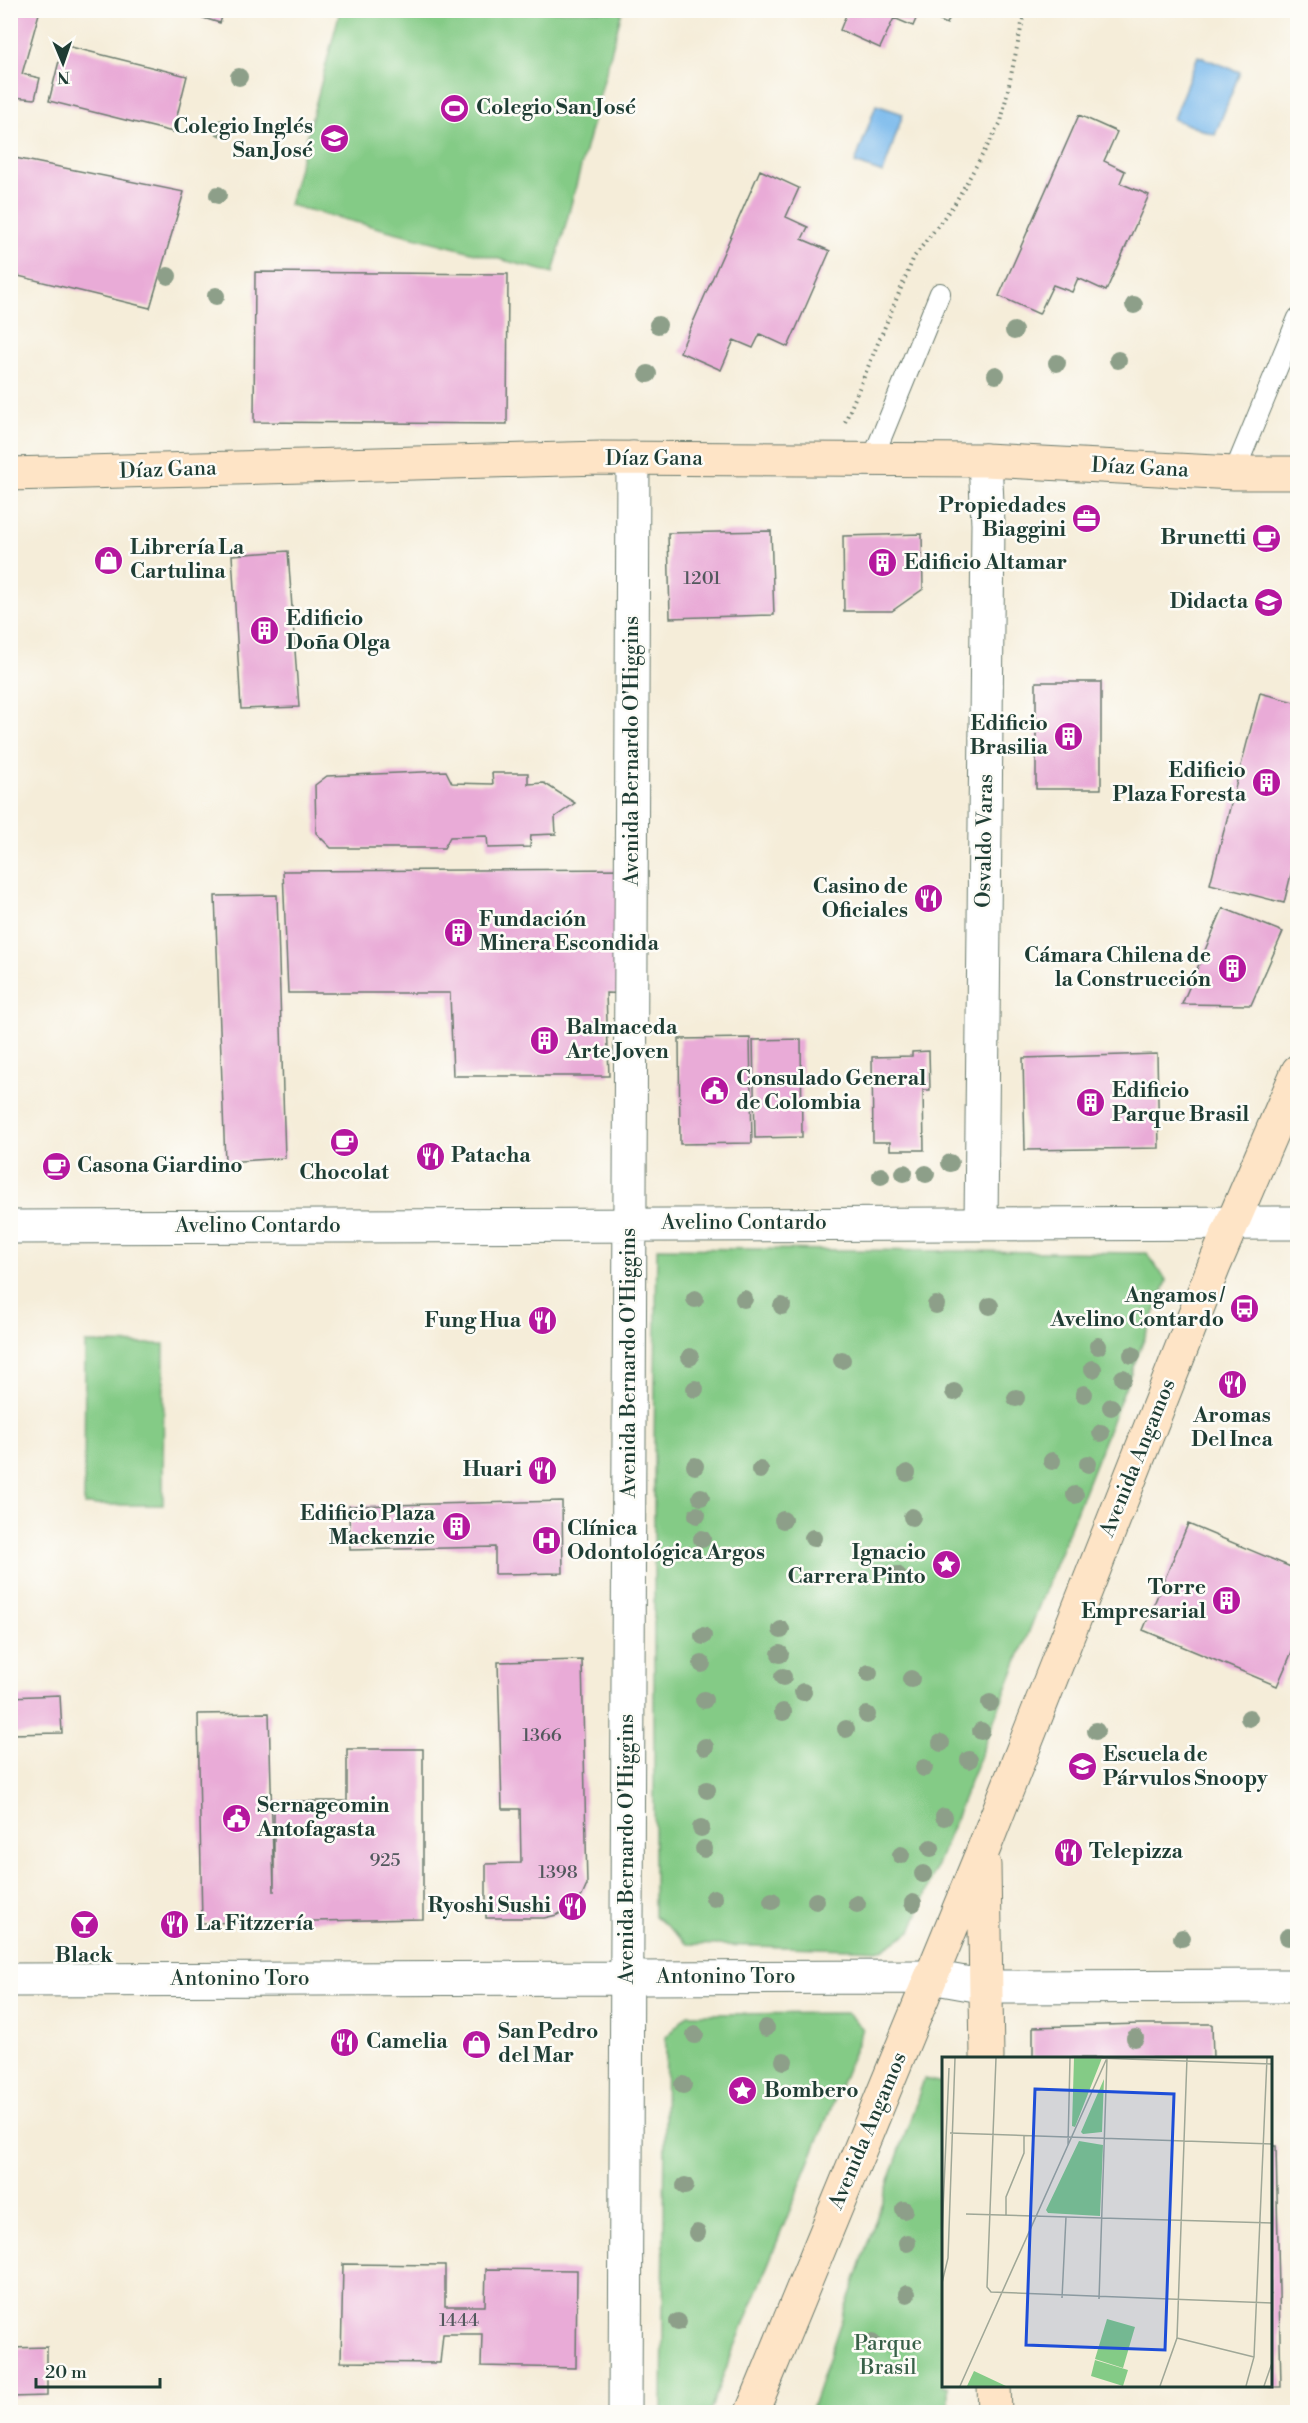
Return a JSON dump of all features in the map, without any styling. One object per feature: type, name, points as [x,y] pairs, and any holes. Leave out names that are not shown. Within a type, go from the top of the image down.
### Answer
[{"type":"main road","name":"Díaz Gana","points":[[10,474],[633,458],[985,460],[1233,473],[1298,473]]},
{"type":"main road","name":"Avenida Angamos","points":[[752,2412],[984,1848],[1232,1223],[1298,1071]]},
{"type":"main road","name":"Avenida Angamos","points":[[984,1848],[987,2057]]},
{"type":"main road","points":[[994,2387],[994,2412]]},
{"type":"street","name":"Avenida Bernardo O'Higgins","points":[[625,2412],[633,458]]},
{"type":"street","name":"Osvaldo Varas","points":[[981,1222],[988,524],[985,460]]},
{"type":"street","name":"Avelino Contardo","points":[[10,1227],[981,1222],[1298,1223]]},
{"type":"street","name":"Antonino Toro","points":[[10,1980],[931,1977],[987,1987],[1298,1986]]},
{"type":"lane","points":[[872,460],[940,293]]},
{"type":"lane","points":[[1233,473],[1298,318]]},
{"type":"path","points":[[830,459],[914,257],[955,203],[1001,122],[1025,10]]},
{"type":"green space","name":"Colegio San José","points":[[340,11],[622,11],[553,273],[289,205]]},
{"type":"green space","points":[[657,1248],[1147,1253],[1167,1281],[911,1931],[882,1950],[687,1944],[654,1915],[654,1445]]},
{"type":"green space","points":[[85,1343],[164,1344],[163,1505],[84,1505]]},
{"type":"green space","points":[[847,2013],[863,2029],[710,2412],[662,2412],[666,2037],[688,2014]]},
{"type":"green space","name":"Parque Brasil","points":[[924,2079],[942,2083],[942,2387],[949,2387],[949,2412],[810,2412]]},
{"type":"water","points":[[1198,56],[1240,72],[1215,135],[1173,119]]},
{"type":"water","points":[[876,105],[903,114],[883,173],[855,163]]},
{"type":"building","points":[[10,10],[40,10],[22,74],[40,78],[35,99],[14,97],[12,107]]},
{"type":"building","points":[[177,10],[224,10],[220,23]]},
{"type":"building","points":[[848,10],[953,10],[947,24],[919,12],[913,26],[894,18],[880,48],[840,30]]},
{"type":"building","points":[[63,45],[187,76],[173,132],[49,101]]},
{"type":"building","points":[[1079,115],[1117,132],[1104,161],[1125,171],[1120,183],[1149,195],[1106,291],[1078,278],[1072,292],[1053,285],[1039,314],[999,296]]},
{"type":"building","points":[[10,157],[184,192],[150,308],[10,274]]},
{"type":"building","points":[[760,170],[799,188],[786,217],[808,227],[802,239],[830,251],[788,347],[760,334],[753,348],[734,340],[721,370],[680,352]]},
{"type":"building","points":[[255,272],[508,274],[507,424],[254,422]]},
{"type":"building","points":[[771,531],[774,615],[670,618],[668,533]]},
{"type":"building","name":"Edificio Altamar","points":[[922,534],[923,589],[892,611],[844,611],[843,536]]},
{"type":"building","name":"Edificio Doña Olga","points":[[288,551],[299,707],[241,709],[232,555]]},
{"type":"building","name":"Edificio Brasilia","points":[[1036,682],[1101,682],[1101,789],[1036,789]]},
{"type":"building","name":"Edificio Plaza Foresta","points":[[1260,693],[1298,703],[1298,863],[1294,862],[1284,903],[1210,884]]},
{"type":"building","points":[[446,771],[452,783],[493,784],[492,773],[528,773],[528,784],[544,783],[575,803],[555,817],[556,834],[531,835],[530,847],[488,848],[487,836],[450,837],[444,848],[331,848],[316,833],[315,785],[327,776]]},
{"type":"building","name":"Fundación Minera Escondida","points":[[631,869],[631,994],[606,993],[609,1076],[453,1076],[450,993],[288,993],[283,871]]},
{"type":"building","points":[[277,895],[285,1158],[225,1162],[215,896]]},
{"type":"building","name":"Cámara Chilena de la Construcción","points":[[1223,908],[1283,932],[1251,1005],[1182,1004]]},
{"type":"building","name":"Consulado General de Colombia","points":[[750,1038],[752,1143],[680,1144],[679,1039]]},
{"type":"building","points":[[801,1039],[802,1137],[755,1138],[753,1040]]},
{"type":"building","points":[[929,1051],[930,1090],[923,1090],[924,1150],[890,1150],[890,1142],[873,1142],[872,1057],[912,1056],[912,1052]]},
{"type":"building","name":"Edificio Parque Brasil","points":[[1157,1054],[1159,1148],[1025,1150],[1023,1058]]},
{"type":"building","name":"Edificio Plaza Mackenzie","points":[[562,1501],[563,1573],[495,1574],[495,1547],[350,1550],[349,1506]]},
{"type":"building","name":"Torre Empresarial","points":[[1188,1524],[1298,1570],[1298,1638],[1277,1686],[1143,1630]]},
{"type":"building","points":[[582,1660],[587,1885],[582,1896],[572,1906],[557,1915],[544,1918],[486,1918],[486,1864],[521,1863],[520,1809],[502,1809],[498,1662]]},
{"type":"building","points":[[60,1695],[62,1733],[10,1734],[10,1697]]},
{"type":"building","points":[[269,1713],[274,1892],[274,1801],[347,1801],[347,1749],[423,1749],[423,1919],[202,1923],[198,1714]]},
{"type":"building","points":[[1212,2024],[1213,2057],[1033,2057],[1033,2027]]},
{"type":"building","points":[[1272,2146],[1276,2146],[1281,2387],[1272,2387]]},
{"type":"building","points":[[343,2264],[445,2265],[445,2306],[485,2306],[486,2269],[577,2270],[576,2368],[481,2366],[482,2334],[443,2334],[440,2363],[341,2362]]},
{"type":"building","points":[[47,2347],[47,2396],[10,2397],[10,2348]]},
{"type":"place","name":"Colegio San José","points":[[455,108]]},
{"type":"place","name":"Colegio Inglés San José","points":[[334,139]]},
{"type":"place","name":"Propiedades Biaggini","points":[[1087,518]]},
{"type":"place","name":"Brunetti","points":[[1267,538]]},
{"type":"place","name":"Librería La Cartulina","points":[[109,560]]},
{"type":"place","name":"Edificio Altamar","points":[[883,563]]},
{"type":"place","name":"Didacta","points":[[1269,602]]},
{"type":"place","name":"Edificio Doña Olga","points":[[265,631]]},
{"type":"place","name":"Edificio Brasilia","points":[[1069,736]]},
{"type":"place","name":"Edificio Plaza Foresta","points":[[1267,783]]},
{"type":"place","name":"Casino de Oficiales","points":[[929,899]]},
{"type":"place","name":"Fundación Minera Escondida","points":[[458,932]]},
{"type":"place","name":"Cámara Chilena de la Construcción","points":[[1232,968]]},
{"type":"place","name":"Balmaceda Arte Joven","points":[[545,1040]]},
{"type":"place","name":"Consulado General de Colombia","points":[[715,1091]]},
{"type":"place","name":"Edificio Parque Brasil","points":[[1091,1103]]},
{"type":"place","name":"Chocolat","points":[[344,1142]]},
{"type":"place","name":"Patacha","points":[[430,1156]]},
{"type":"place","name":"Casona Giardino","points":[[56,1166]]},
{"type":"place","name":"Angamos / Avelino Contardo","points":[[1245,1308]]},
{"type":"place","name":"Fung Hua","points":[[542,1321]]},
{"type":"place","name":"Aromas Del Inca","points":[[1232,1385]]},
{"type":"place","name":"Huari","points":[[543,1470]]},
{"type":"place","name":"Edificio Plaza Mackenzie","points":[[456,1526]]},
{"type":"place","name":"Clínica Odontológica Argos","points":[[546,1541]]},
{"type":"place","name":"Ignacio Carrera Pinto","points":[[947,1565]]},
{"type":"place","name":"Torre Empresarial","points":[[1227,1600]]},
{"type":"place","name":"Escuela de Párvulos Snoopy","points":[[1082,1767]]},
{"type":"place","name":"Sernageomin Antofagasta","points":[[236,1818]]},
{"type":"place","name":"Telepizza","points":[[1068,1852]]},
{"type":"place","name":"Ryoshi Sushi","points":[[572,1906]]},
{"type":"place","name":"La Fitzzería","points":[[175,1924]]},
{"type":"place","name":"Black","points":[[84,1925]]},
{"type":"place","name":"Camelia","points":[[345,2042]]},
{"type":"place","name":"San Pedro del Mar","points":[[477,2044]]},
{"type":"place","name":"Bombero","points":[[743,2091]]}]
